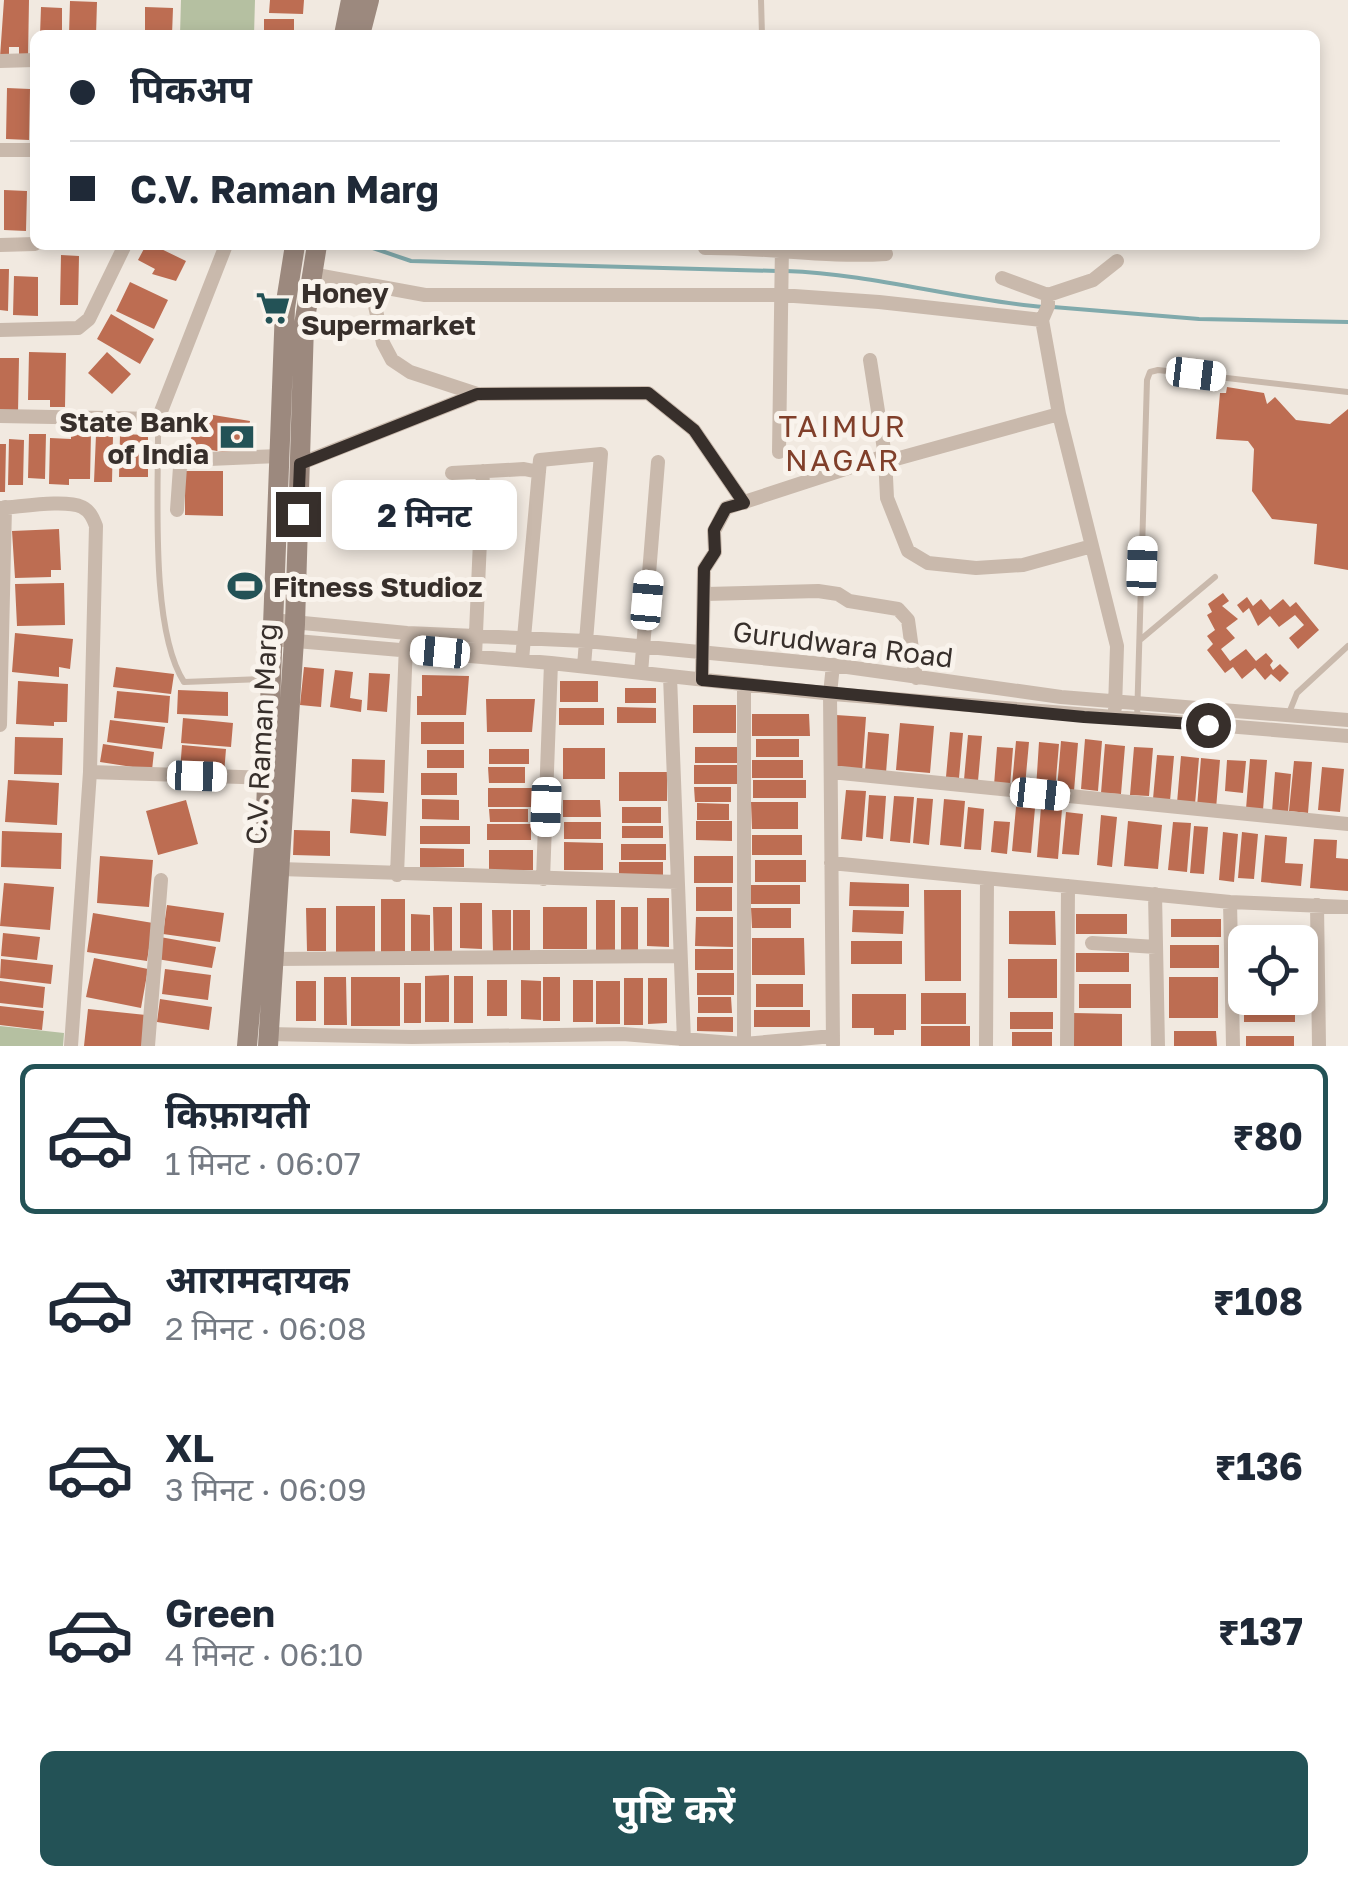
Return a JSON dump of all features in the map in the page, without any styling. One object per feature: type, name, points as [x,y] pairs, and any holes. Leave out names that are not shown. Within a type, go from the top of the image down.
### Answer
[{"type":"main road","points":[[345,30],[350,0]]},
{"type":"main road","points":[[361,30],[368,0]]},
{"type":"main road","name":"C.V. Raman Marg","points":[[290,460],[285,308],[294,250]]},
{"type":"main road","name":"C.V. Raman Marg","points":[[268,1040],[280,869],[290,460],[316,250]]},
{"type":"main road","name":"C.V. Raman Marg","points":[[247,1046],[266,837],[271,678],[283,631]]},
{"type":"street","points":[[0,61],[30,60]]},
{"type":"street","points":[[0,150],[30,150]]},
{"type":"street","points":[[0,245],[30,244]]},
{"type":"street","points":[[0,330],[78,328],[89,319],[123,250]]},
{"type":"street","points":[[0,416],[158,418],[224,250]]},
{"type":"street","points":[[719,250],[782,259],[886,254]]},
{"type":"street","points":[[779,452],[782,259]]},
{"type":"street","points":[[311,274],[424,295],[780,295],[1046,309],[1117,261]]},
{"type":"street","points":[[1002,278],[1046,309],[1059,414],[1118,646],[1114,718]]},
{"type":"street","points":[[371,287],[383,343],[392,360],[410,372],[477,394],[648,393],[694,430],[744,503]]},
{"type":"street","points":[[870,360],[885,459],[886,498],[908,551],[928,564],[976,568],[1023,564],[1092,546]]},
{"type":"street","points":[[177,510],[180,471],[186,460],[290,460],[477,394]]},
{"type":"street","points":[[702,680],[704,569],[715,552],[714,530],[726,508],[885,459],[1059,414]]},
{"type":"street","points":[[522,660],[540,460],[601,454],[584,666]]},
{"type":"street","points":[[641,673],[658,462]]},
{"type":"street","points":[[452,473],[524,469],[539,472]]},
{"type":"street","points":[[475,656],[483,471]]},
{"type":"street","points":[[0,725],[3,508],[70,504],[82,507],[91,514],[96,526],[90,772],[72,1046]]},
{"type":"street","points":[[706,594],[818,591],[898,609],[908,620],[916,678]]},
{"type":"street","name":"Gurudwara Road","points":[[283,631],[407,641],[475,634],[586,641],[833,665],[1115,702],[1348,720]]},
{"type":"street","points":[[397,875],[407,641],[475,656],[830,694],[1348,736]]},
{"type":"street","points":[[542,879],[551,663]]},
{"type":"street","points":[[268,1040],[744,1044],[833,1041],[833,665]]},
{"type":"street","points":[[670,676],[684,1041]]},
{"type":"street","points":[[744,685],[744,1044]]},
{"type":"street","points":[[90,772],[268,778]]},
{"type":"street","points":[[830,772],[1348,824]]},
{"type":"street","points":[[832,863],[1230,902],[1348,907]]},
{"type":"street","points":[[280,869],[678,882]]},
{"type":"street","points":[[986,1046],[988,878]]},
{"type":"street","points":[[148,1046],[160,880]]},
{"type":"street","points":[[1067,1046],[1068,886]]},
{"type":"street","points":[[1155,894],[1158,1046]]},
{"type":"street","points":[[1230,902],[1233,1046]]},
{"type":"street","points":[[1317,905],[1319,1046]]},
{"type":"street","points":[[1092,943],[1156,947]]},
{"type":"street","points":[[274,959],[680,956]]},
{"type":"lane","points":[[761,0],[762,30]]},
{"type":"lane","points":[[1137,720],[1146,398],[1150,372],[1348,392]]},
{"type":"lane","points":[[158,418],[162,578],[174,666],[184,682],[271,678]]},
{"type":"lane","points":[[1139,641],[1215,577]]},
{"type":"lane","points":[[1288,714],[1297,693],[1348,646]]},
{"type":"green space","points":[[181,0],[255,0],[254,30],[180,30]]},
{"type":"green space","points":[[0,1026],[64,1033],[63,1046],[0,1046]]},
{"type":"building","points":[[4,0],[29,0],[28,58],[19,58],[19,47],[9,47],[9,57],[0,57]]},
{"type":"building","points":[[270,0],[304,0],[303,14],[269,13]]},
{"type":"building","points":[[70,1],[97,2],[96,30],[69,30]]},
{"type":"building","points":[[41,7],[62,8],[62,30],[40,30]]},
{"type":"building","points":[[145,7],[173,8],[172,30],[145,30]]},
{"type":"building","points":[[264,19],[294,19],[294,30],[264,30]]},
{"type":"building","points":[[7,88],[30,89],[29,140],[6,139]]},
{"type":"building","points":[[4,190],[27,191],[26,231],[4,230]]},
{"type":"building","points":[[143,250],[163,250],[186,261],[176,281],[152,274],[155,269],[138,260]]},
{"type":"building","points":[[61,255],[79,256],[78,305],[60,305]]},
{"type":"building","points":[[0,269],[9,269],[8,311],[0,310]]},
{"type":"building","points":[[14,276],[38,277],[38,316],[13,315]]},
{"type":"building","points":[[130,282],[168,300],[154,329],[116,311]]},
{"type":"building","points":[[111,314],[154,339],[140,364],[97,339]]},
{"type":"building","points":[[29,352],[66,353],[65,407],[50,407],[50,400],[28,400]]},
{"type":"building","points":[[107,352],[131,374],[112,394],[88,373]]},
{"type":"building","points":[[0,358],[19,358],[18,413],[0,413]]},
{"type":"building","points":[[1227,387],[1264,393],[1267,404],[1275,397],[1296,420],[1330,424],[1348,409],[1348,570],[1314,564],[1317,524],[1272,519],[1252,491],[1254,449],[1248,441],[1216,439],[1220,393],[1226,393]]},
{"type":"building","points":[[195,412],[250,421],[244,456],[190,446]]},
{"type":"building","points":[[71,433],[91,433],[90,479],[69,479],[69,485],[49,484],[50,438],[71,439]]},
{"type":"building","points":[[29,434],[46,434],[45,479],[28,478]]},
{"type":"building","points":[[120,434],[148,435],[148,477],[119,477]]},
{"type":"building","points":[[96,435],[113,436],[112,482],[94,482]]},
{"type":"building","points":[[9,439],[24,440],[23,485],[8,485]]},
{"type":"building","points":[[0,444],[6,444],[5,492],[0,492]]},
{"type":"building","points":[[185,471],[223,471],[223,516],[185,515]]},
{"type":"building","points":[[59,529],[61,570],[51,570],[51,577],[15,578],[12,531]]},
{"type":"building","points":[[64,583],[65,625],[17,626],[15,584]]},
{"type":"building","points":[[1223,593],[1229,601],[1222,606],[1238,619],[1226,628],[1235,638],[1221,649],[1230,661],[1246,649],[1256,661],[1266,653],[1273,661],[1273,670],[1280,664],[1289,673],[1280,682],[1271,674],[1265,680],[1255,668],[1242,679],[1233,667],[1225,673],[1207,650],[1213,644],[1207,636],[1215,630],[1207,615],[1212,612],[1208,604]]},
{"type":"building","points":[[1247,597],[1253,606],[1261,599],[1270,610],[1283,599],[1290,607],[1296,602],[1319,630],[1298,649],[1289,638],[1304,625],[1295,615],[1279,627],[1270,616],[1258,626],[1249,608],[1243,613],[1237,605]]},
{"type":"building","points":[[15,633],[73,639],[70,669],[59,667],[59,677],[12,672]]},
{"type":"building","points":[[116,667],[174,674],[171,694],[113,687]]},
{"type":"building","points":[[304,667],[324,669],[321,707],[300,705]]},
{"type":"building","points":[[335,670],[353,672],[350,698],[362,700],[361,712],[330,707]]},
{"type":"building","points":[[369,673],[390,674],[387,712],[367,710]]},
{"type":"building","points":[[422,675],[469,676],[466,715],[417,715]]},
{"type":"building","points":[[18,681],[68,684],[67,722],[54,722],[54,726],[16,724]]},
{"type":"building","points":[[560,681],[598,681],[598,702],[560,702]]},
{"type":"building","points":[[625,688],[656,688],[656,703],[625,703]]},
{"type":"building","points":[[178,690],[228,692],[228,716],[177,714]]},
{"type":"building","points":[[117,691],[170,696],[168,723],[114,718]]},
{"type":"building","points":[[486,699],[535,699],[532,732],[487,732]]},
{"type":"building","points":[[693,705],[736,705],[736,733],[693,733]]},
{"type":"building","points":[[617,707],[656,708],[656,723],[617,723]]},
{"type":"building","points":[[559,708],[604,708],[604,725],[559,725]]},
{"type":"building","points":[[752,714],[809,714],[810,736],[752,736]]},
{"type":"building","points":[[836,715],[866,717],[862,772],[833,770]]},
{"type":"building","points":[[183,718],[233,723],[231,747],[181,743]]},
{"type":"building","points":[[110,720],[165,727],[162,749],[107,742]]},
{"type":"building","points":[[421,722],[464,722],[464,744],[421,744]]},
{"type":"building","points":[[900,723],[934,726],[930,773],[896,770]]},
{"type":"building","points":[[868,732],[889,734],[886,773],[865,771]]},
{"type":"building","points":[[950,732],[963,733],[959,778],[946,777]]},
{"type":"building","points":[[968,735],[982,736],[978,781],[964,780]]},
{"type":"building","points":[[15,737],[63,738],[62,775],[14,774]]},
{"type":"building","points":[[756,739],[799,739],[799,757],[756,757]]},
{"type":"building","points":[[1085,739],[1102,741],[1098,791],[1081,789]]},
{"type":"building","points":[[1016,741],[1029,742],[1025,786],[1012,785]]},
{"type":"building","points":[[1061,741],[1078,743],[1074,791],[1057,789]]},
{"type":"building","points":[[1039,742],[1059,744],[1055,791],[1036,789]]},
{"type":"building","points":[[103,744],[154,752],[152,770],[100,762]]},
{"type":"building","points":[[1105,744],[1125,746],[1121,794],[1101,793]]},
{"type":"building","points":[[182,745],[226,749],[224,774],[180,771]]},
{"type":"building","points":[[695,747],[740,747],[739,763],[695,763]]},
{"type":"building","points":[[997,747],[1013,748],[1010,787],[994,785]]},
{"type":"building","points":[[1134,747],[1153,748],[1149,796],[1130,795]]},
{"type":"building","points":[[563,748],[605,748],[605,779],[563,779]]},
{"type":"building","points":[[489,749],[529,749],[529,764],[489,764]]},
{"type":"building","points":[[427,750],[464,750],[464,768],[427,768]]},
{"type":"building","points":[[1157,755],[1174,756],[1170,801],[1153,799]]},
{"type":"building","points":[[1181,756],[1199,758],[1195,804],[1177,803]]},
{"type":"building","points":[[1201,758],[1220,760],[1216,809],[1197,807]]},
{"type":"building","points":[[352,759],[385,760],[384,793],[351,792]]},
{"type":"building","points":[[1250,759],[1267,760],[1263,810],[1246,809]]},
{"type":"building","points":[[752,760],[803,760],[803,778],[752,778]]},
{"type":"building","points":[[1227,760],[1246,761],[1243,793],[1225,791]]},
{"type":"building","points":[[1294,761],[1312,762],[1308,813],[1289,811]]},
{"type":"building","points":[[694,765],[737,765],[737,784],[694,784]]},
{"type":"building","points":[[488,767],[525,767],[525,783],[489,783]]},
{"type":"building","points":[[1322,767],[1344,769],[1340,812],[1318,810]]},
{"type":"building","points":[[619,772],[667,772],[667,801],[619,801]]},
{"type":"building","points":[[1275,772],[1291,774],[1288,813],[1272,812]]},
{"type":"building","points":[[421,773],[457,773],[457,795],[421,795]]},
{"type":"building","points":[[8,780],[59,783],[57,825],[5,822]]},
{"type":"building","points":[[753,780],[806,780],[806,798],[753,798]]},
{"type":"building","points":[[694,787],[731,787],[731,802],[695,802]]},
{"type":"building","points":[[488,788],[534,788],[535,807],[488,807]]},
{"type":"building","points":[[846,790],[866,791],[862,841],[841,839]]},
{"type":"building","points":[[869,795],[886,796],[883,839],[866,837]]},
{"type":"building","points":[[894,796],[914,797],[910,843],[890,841]]},
{"type":"building","points":[[917,798],[933,799],[929,845],[913,843]]},
{"type":"building","points":[[352,799],[388,802],[386,836],[350,833]]},
{"type":"building","points":[[422,799],[459,800],[459,820],[422,819]]},
{"type":"building","points":[[944,799],[965,801],[961,847],[940,845]]},
{"type":"building","points":[[186,800],[198,844],[158,855],[146,811]]},
{"type":"building","points":[[563,800],[600,800],[601,817],[563,817]]},
{"type":"building","points":[[751,802],[798,802],[798,829],[752,829]]},
{"type":"building","points":[[697,803],[729,804],[729,820],[697,820]]},
{"type":"building","points":[[622,807],[661,807],[661,823],[622,823]]},
{"type":"building","points":[[968,807],[984,809],[981,850],[964,849]]},
{"type":"building","points":[[1016,807],[1035,808],[1031,853],[1012,851]]},
{"type":"building","points":[[1041,807],[1062,809],[1058,859],[1037,857]]},
{"type":"building","points":[[489,809],[528,809],[528,822],[490,822]]},
{"type":"building","points":[[1066,812],[1083,814],[1079,855],[1062,854]]},
{"type":"building","points":[[1101,815],[1117,817],[1112,867],[1097,865]]},
{"type":"building","points":[[696,821],[732,821],[732,841],[696,840]]},
{"type":"building","points":[[994,821],[1010,822],[1007,854],[991,852]]},
{"type":"building","points":[[1128,821],[1162,825],[1158,869],[1124,866]]},
{"type":"building","points":[[564,822],[601,822],[601,839],[564,839]]},
{"type":"building","points":[[1173,822],[1191,823],[1187,872],[1168,870]]},
{"type":"building","points":[[487,824],[531,824],[531,840],[487,840]]},
{"type":"building","points":[[420,826],[470,826],[470,844],[420,844]]},
{"type":"building","points":[[622,826],[663,826],[663,838],[622,838]]},
{"type":"building","points":[[1194,826],[1208,827],[1204,874],[1190,873]]},
{"type":"building","points":[[294,830],[330,831],[330,856],[293,855]]},
{"type":"building","points":[[2,831],[62,833],[61,869],[1,867]]},
{"type":"building","points":[[1223,832],[1238,834],[1234,882],[1219,880]]},
{"type":"building","points":[[1242,832],[1258,834],[1254,879],[1238,878]]},
{"type":"building","points":[[752,835],[802,835],[802,855],[752,855]]},
{"type":"building","points":[[1265,835],[1287,837],[1285,863],[1303,864],[1301,886],[1261,882]]},
{"type":"building","points":[[1314,839],[1337,840],[1336,858],[1348,859],[1348,891],[1310,888]]},
{"type":"building","points":[[564,842],[603,843],[603,870],[564,870]]},
{"type":"building","points":[[621,844],[666,844],[666,860],[621,860]]},
{"type":"building","points":[[420,848],[464,849],[464,867],[420,867]]},
{"type":"building","points":[[489,850],[533,850],[533,870],[489,870]]},
{"type":"building","points":[[100,856],[153,860],[149,907],[97,903]]},
{"type":"building","points":[[694,856],[733,856],[733,883],[694,883]]},
{"type":"building","points":[[755,860],[806,860],[806,882],[755,882]]},
{"type":"building","points":[[619,862],[663,862],[663,875],[619,875]]},
{"type":"building","points":[[850,882],[909,884],[909,907],[849,906]]},
{"type":"building","points":[[4,883],[54,887],[50,930],[0,926]]},
{"type":"building","points":[[750,885],[800,885],[800,904],[750,904]]},
{"type":"building","points":[[696,887],[732,887],[732,911],[696,911]]},
{"type":"building","points":[[924,890],[961,890],[961,981],[925,981]]},
{"type":"building","points":[[647,898],[669,898],[669,947],[647,946]]},
{"type":"building","points":[[381,899],[405,899],[405,952],[381,952]]},
{"type":"building","points":[[596,900],[615,900],[615,950],[596,950]]},
{"type":"building","points":[[460,903],[482,903],[482,949],[460,948]]},
{"type":"building","points":[[167,905],[224,913],[220,942],[163,934]]},
{"type":"building","points":[[336,906],[375,906],[375,953],[336,953]]},
{"type":"building","points":[[433,907],[452,907],[452,951],[434,951]]},
{"type":"building","points":[[543,907],[587,907],[587,949],[543,949]]},
{"type":"building","points":[[621,907],[638,907],[638,953],[621,953]]},
{"type":"building","points":[[306,908],[326,908],[326,951],[307,951]]},
{"type":"building","points":[[751,908],[791,908],[791,928],[752,928]]},
{"type":"building","points":[[492,910],[511,910],[511,954],[493,954]]},
{"type":"building","points":[[513,910],[530,910],[530,955],[513,955]]},
{"type":"building","points":[[853,910],[904,911],[903,934],[852,932]]},
{"type":"building","points":[[1009,911],[1055,911],[1056,945],[1009,944]]},
{"type":"building","points":[[93,913],[153,923],[147,961],[87,952]]},
{"type":"building","points":[[411,914],[430,915],[430,953],[411,953]]},
{"type":"building","points":[[1076,914],[1127,914],[1127,934],[1076,934]]},
{"type":"building","points":[[696,917],[733,917],[733,947],[695,946]]},
{"type":"building","points":[[1171,919],[1221,919],[1221,937],[1171,937]]},
{"type":"building","points":[[3,933],[40,937],[37,960],[1,956]]},
{"type":"building","points":[[160,937],[216,947],[212,968],[157,959]]},
{"type":"building","points":[[752,938],[804,938],[805,975],[752,975]]},
{"type":"building","points":[[851,941],[902,941],[902,964],[851,964]]},
{"type":"building","points":[[1170,945],[1219,945],[1219,968],[1170,968]]},
{"type":"building","points":[[695,949],[733,949],[733,970],[695,970]]},
{"type":"building","points":[[1076,953],[1129,953],[1129,972],[1076,972]]},
{"type":"building","points":[[94,958],[148,969],[141,1008],[86,997]]},
{"type":"building","points":[[1,959],[53,965],[51,984],[0,978]]},
{"type":"building","points":[[1008,959],[1057,959],[1057,998],[1008,998]]},
{"type":"building","points":[[165,969],[211,975],[208,1000],[162,994]]},
{"type":"building","points":[[697,973],[734,973],[734,995],[697,995]]},
{"type":"building","points":[[449,975],[449,1022],[425,1022],[425,976]]},
{"type":"building","points":[[454,976],[473,976],[473,1023],[454,1023]]},
{"type":"building","points":[[324,977],[346,977],[347,1025],[324,1025]]},
{"type":"building","points":[[351,977],[400,977],[400,1026],[351,1026]]},
{"type":"building","points":[[543,977],[560,977],[560,1021],[543,1021]]},
{"type":"building","points":[[1169,977],[1218,977],[1218,1018],[1169,1018]]},
{"type":"building","points":[[624,978],[643,978],[643,1025],[624,1025]]},
{"type":"building","points":[[648,978],[667,978],[667,1023],[648,1024]]},
{"type":"building","points":[[487,980],[507,980],[507,1016],[487,1016]]},
{"type":"building","points":[[521,980],[541,981],[541,1020],[521,1019]]},
{"type":"building","points":[[573,980],[593,980],[593,1022],[573,1022]]},
{"type":"building","points":[[0,981],[45,987],[43,1008],[0,1003]]},
{"type":"building","points":[[296,981],[316,981],[316,1021],[296,1021]]},
{"type":"building","points":[[596,981],[620,981],[620,1024],[596,1024]]},
{"type":"building","points":[[404,983],[421,983],[421,1023],[404,1023]]},
{"type":"building","points":[[756,984],[803,984],[803,1007],[756,1007]]},
{"type":"building","points":[[1079,984],[1131,984],[1131,1008],[1079,1008]]},
{"type":"building","points":[[921,993],[966,993],[966,1024],[921,1024]]},
{"type":"building","points":[[852,994],[906,994],[906,1030],[894,1030],[894,1035],[874,1035],[874,1028],[852,1028]]},
{"type":"building","points":[[698,997],[731,997],[732,1013],[698,1013]]},
{"type":"building","points":[[160,999],[212,1007],[209,1030],[157,1022]]},
{"type":"building","points":[[0,1006],[44,1011],[42,1030],[0,1025]]},
{"type":"building","points":[[88,1009],[146,1015],[143,1046],[84,1046]]},
{"type":"building","points":[[754,1010],[810,1010],[810,1027],[754,1027]]},
{"type":"building","points":[[1010,1012],[1053,1012],[1053,1029],[1010,1029]]},
{"type":"building","points":[[1074,1013],[1122,1014],[1122,1046],[1074,1046]]},
{"type":"building","points":[[1244,1015],[1295,1015],[1295,1022],[1244,1022]]},
{"type":"building","points":[[697,1017],[733,1017],[733,1032],[697,1031]]},
{"type":"building","points":[[921,1026],[970,1026],[970,1046],[921,1046]]},
{"type":"building","points":[[1174,1031],[1216,1031],[1217,1046],[1174,1046]]},
{"type":"building","points":[[1012,1032],[1052,1032],[1052,1046],[1012,1046]]},
{"type":"building","points":[[1246,1036],[1294,1036],[1294,1046],[1246,1046]]},
{"type":"waterway","points":[[379,250],[411,261],[777,271]]},
{"type":"waterway","points":[[786,271],[851,277],[1044,307]]},
{"type":"waterway","points":[[1053,307],[1199,319],[1348,322]]},
{"type":"place","name":"Honey Supermarket","points":[[273,308]]},
{"type":"place","name":"State Bank of India","points":[[237,437]]},
{"type":"place","name":"Fitness Studioz","points":[[245,586]]},
{"type":"district","name":"TAIMUR NAGAR","points":[[843,443]]},
{"type":"route","points":[[298,514],[300,464],[477,394],[648,393],[694,430],[744,503],[726,508],[714,530],[715,552],[704,569],[702,680],[1084,717],[1208,725]]}]
